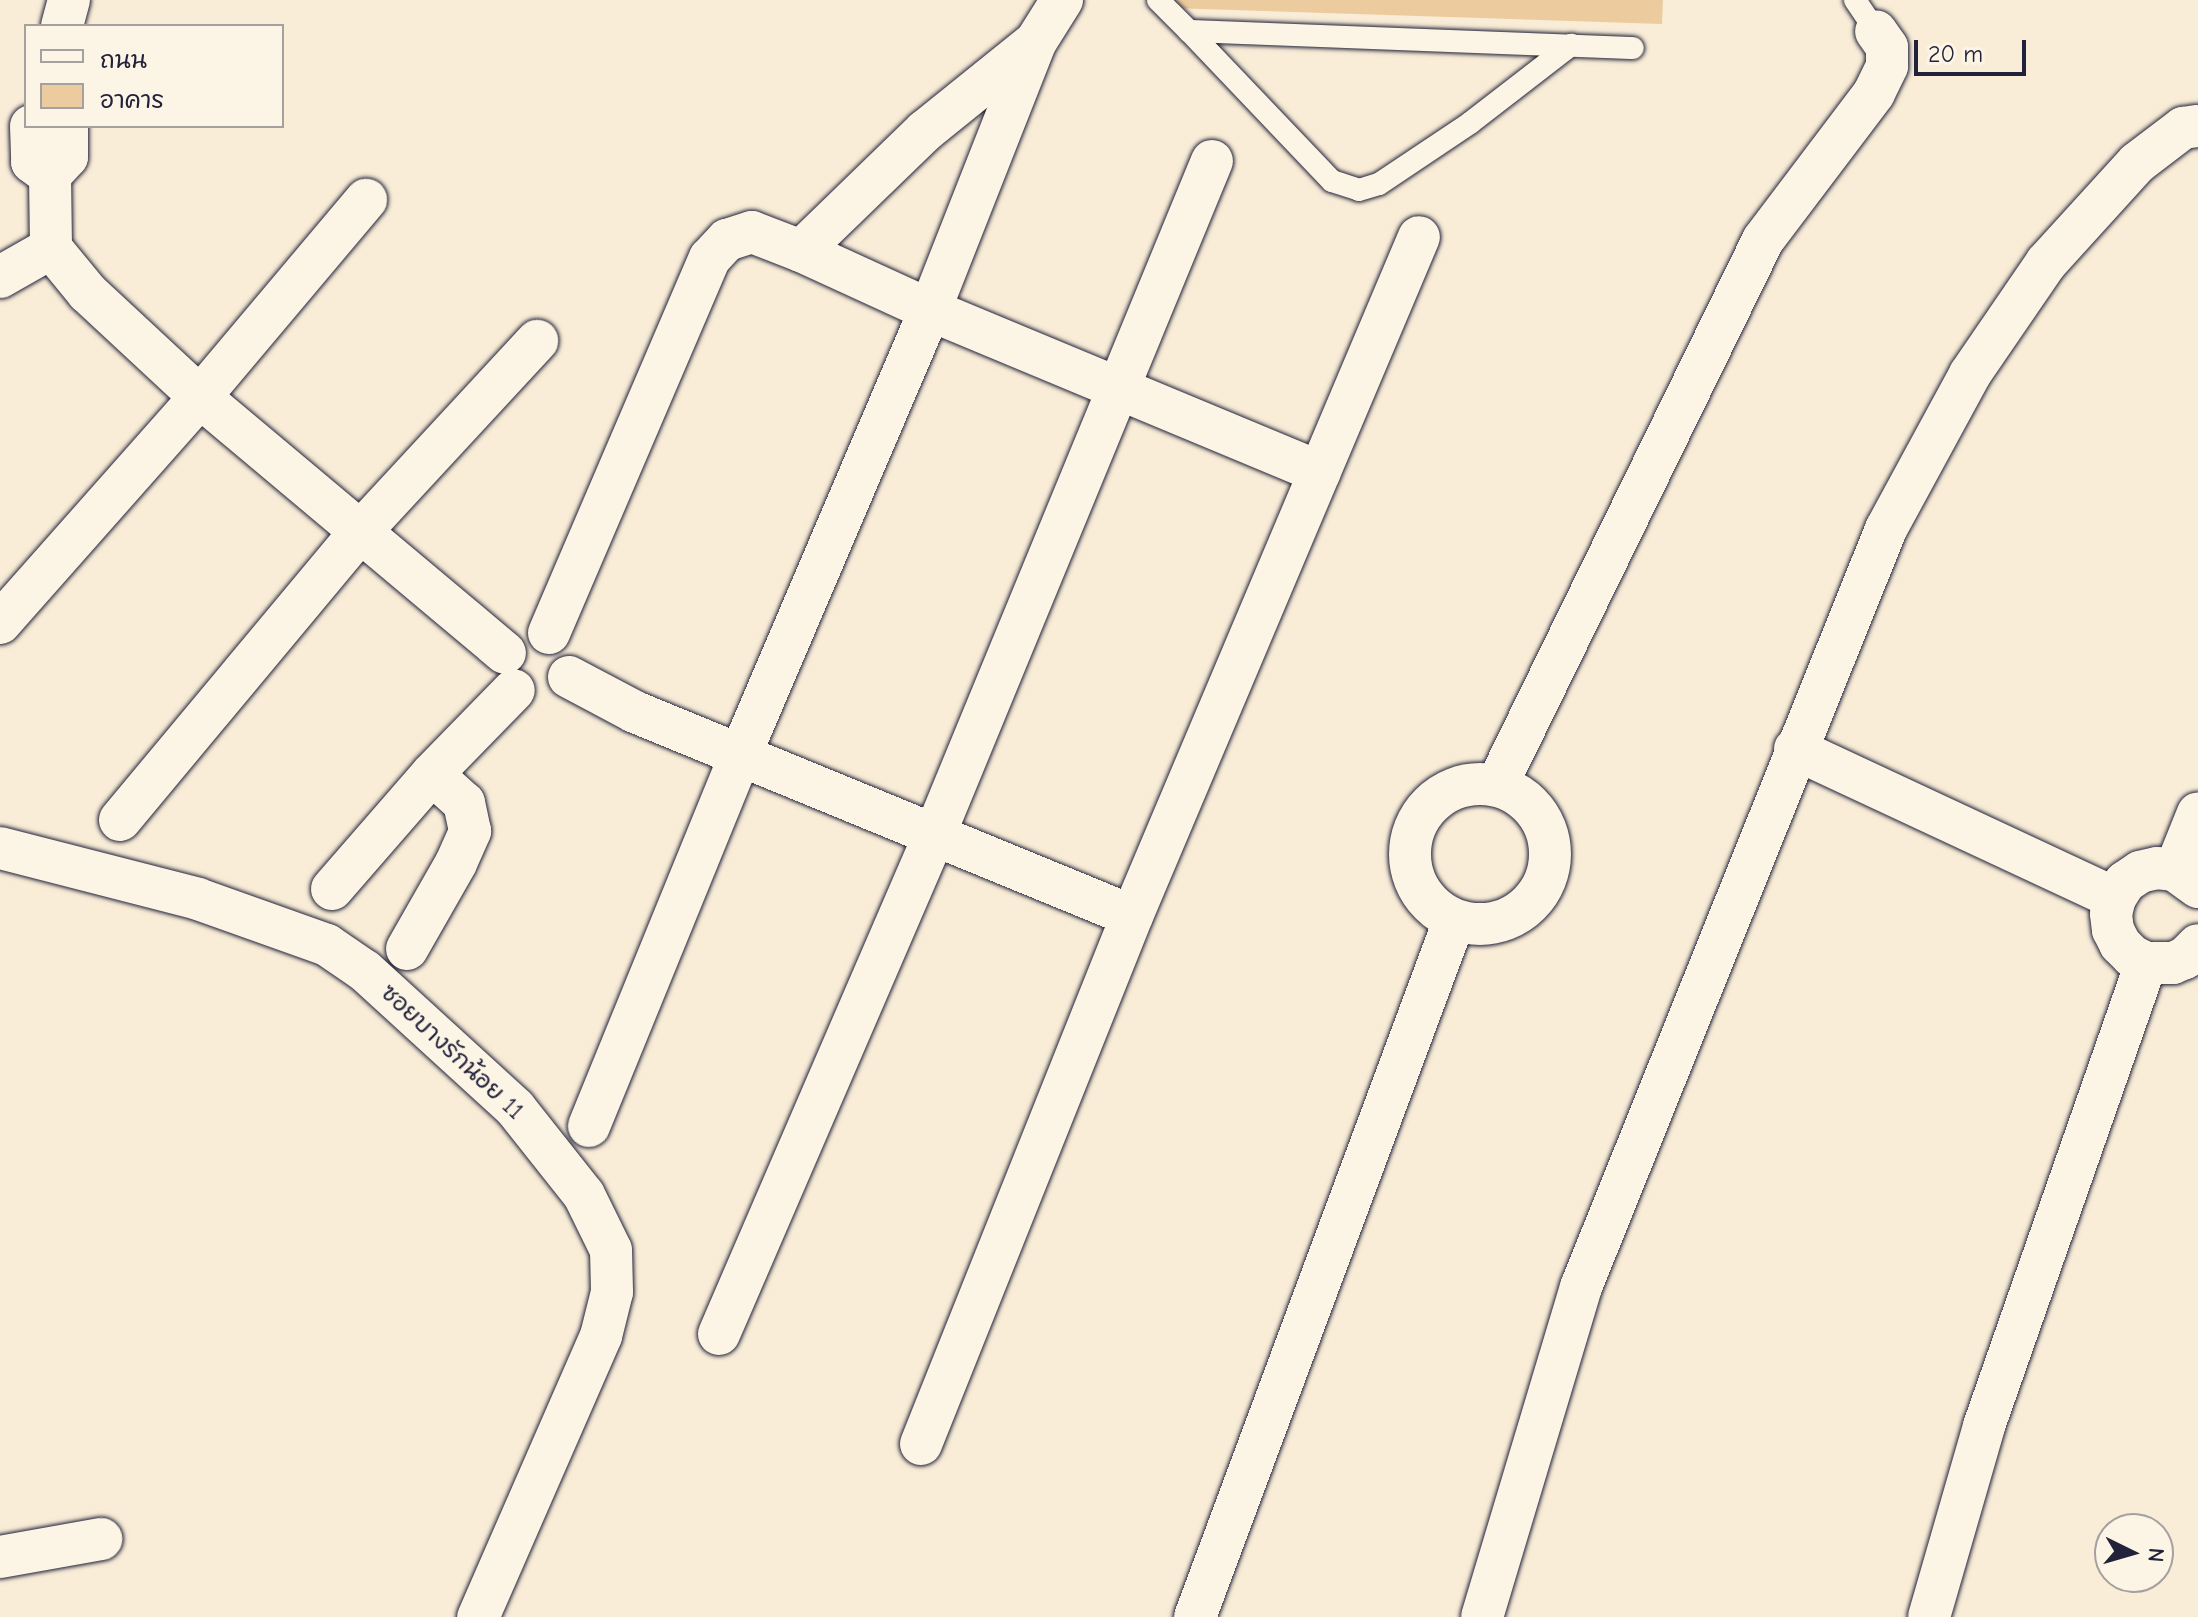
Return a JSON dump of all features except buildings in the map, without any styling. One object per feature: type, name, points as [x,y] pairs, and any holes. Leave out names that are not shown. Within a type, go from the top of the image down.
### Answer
[{"type":"street","points":[[63,24],[69,0]]},
{"type":"street","points":[[589,1126],[741,753],[930,310],[1035,43],[1062,0]]},
{"type":"street","points":[[1497,785],[1763,240],[1874,93],[1887,66],[1887,47],[1866,15]]},
{"type":"street","points":[[801,251],[925,131],[1035,43]]},
{"type":"street","points":[[1482,1617],[1581,1287],[1886,529],[1925,451],[1970,374],[2046,263],[2137,163],[2183,128],[2198,126]]},
{"type":"street","points":[[31,128],[32,162],[50,175]]},
{"type":"street","points":[[67,128],[67,157],[50,175],[51,248],[88,293],[200,397],[362,530],[510,672],[525,697],[539,699],[551,696],[569,677],[568,650],[549,633],[536,630],[523,634],[510,672],[432,774],[332,889]]},
{"type":"street","points":[[719,1334],[934,836],[1212,161]]},
{"type":"street","points":[[0,623],[200,397],[366,200]]},
{"type":"street","points":[[549,633],[710,258],[727,240],[752,232],[930,310],[1320,472]]},
{"type":"street","points":[[921,1444],[1132,916],[1419,237]]},
{"type":"street","points":[[0,277],[51,248]]},
{"type":"street","points":[[120,820],[362,530],[537,341]]},
{"type":"street","points":[[569,677],[635,712],[1132,916]]},
{"type":"street","points":[[1795,749],[2115,898]]},
{"type":"street","points":[[407,949],[456,863],[470,831],[464,803],[432,774]]},
{"type":"street","points":[[1497,785],[1530,804],[1549,837],[1547,876],[1527,908],[1492,925],[1454,921],[1425,901],[1410,869],[1411,833],[1430,803],[1461,786],[1497,785]]},
{"type":"street","points":[[2198,813],[2187,878],[2157,868],[2140,872],[2125,882],[2115,898],[2113,930],[2132,956],[2146,963],[2173,963],[2185,958],[2198,945]]},
{"type":"street","name":"ซอยบางรักน้อย 11","points":[[0,848],[198,899],[327,945],[365,971],[515,1108],[584,1195],[611,1250],[612,1292],[601,1336],[478,1617]]},
{"type":"street","points":[[1195,1617],[1454,921]]},
{"type":"street","points":[[1929,1617],[1984,1426],[2146,963]]},
{"type":"street","points":[[0,1557],[101,1539]]},
{"type":"lane","points":[[1158,0],[1332,181],[1359,190],[1379,184],[1470,123],[1571,45]]},
{"type":"lane","points":[[1189,31],[1633,48]]}]
